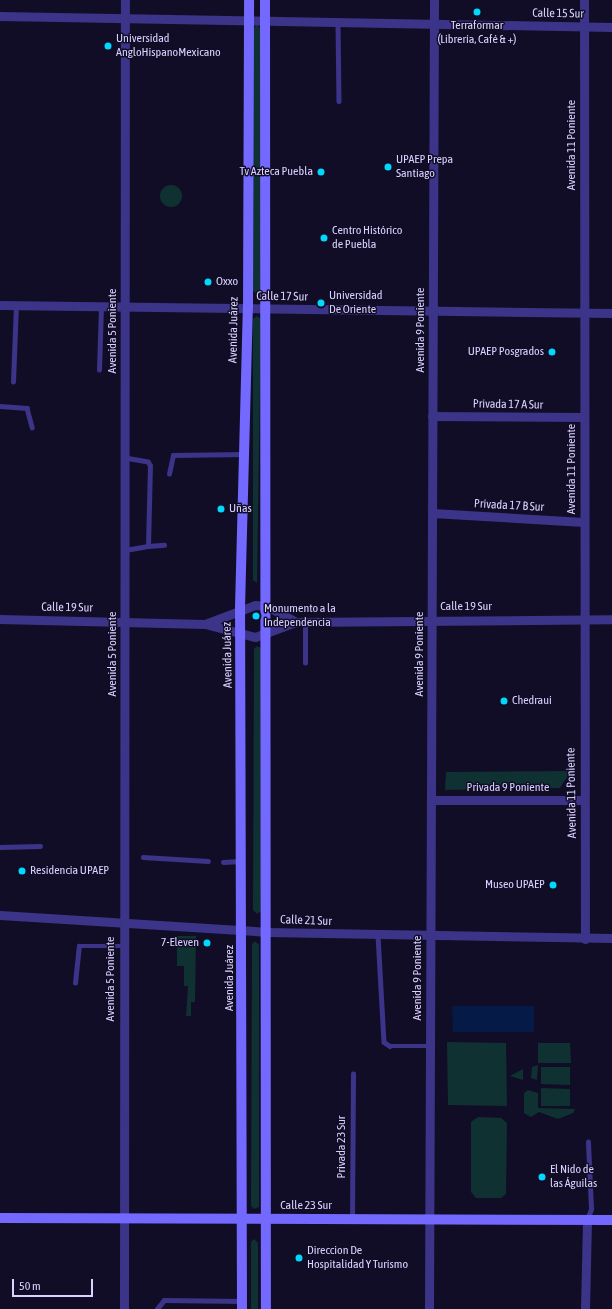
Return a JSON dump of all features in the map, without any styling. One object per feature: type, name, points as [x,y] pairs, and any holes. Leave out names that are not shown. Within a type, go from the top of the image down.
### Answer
[{"type":"main road","name":"Avenida Juárez","points":[[242,1305],[243,860],[240,608],[248,308],[249,0]]},
{"type":"main road","points":[[265,0],[264,308],[268,634],[266,1309]]},
{"type":"main road","name":"Calle 23 Sur","points":[[0,1218],[612,1220]]},
{"type":"street","name":"Avenida 5 Poniente","points":[[124,1309],[122,922],[126,621],[125,0]]},
{"type":"street","name":"Avenida 9 Poniente","points":[[429,1309],[434,0]]},
{"type":"street","name":"Avenida 11 Poniente","points":[[584,0],[584,522],[582,619],[585,938]]},
{"type":"street","name":"Calle 15 Sur","points":[[0,16],[612,27]]},
{"type":"street","name":"Calle 17 Sur","points":[[0,305],[612,313]]},
{"type":"street","name":"Privada 17 A Sur","points":[[432,416],[584,417]]},
{"type":"street","name":"Privada 17 B Sur","points":[[432,513],[584,522]]},
{"type":"street","name":"Calle 19 Sur","points":[[205,624],[240,608],[267,606]]},
{"type":"street","points":[[267,606],[301,622]]},
{"type":"street","name":"Calle 19 Sur","points":[[0,619],[205,624],[241,636],[268,634],[301,622],[432,619],[612,619]]},
{"type":"street","name":"Privada 9 Poniente","points":[[431,800],[584,800]]},
{"type":"street","name":"Calle 21 Sur","points":[[0,915],[268,932],[612,938]]},
{"type":"street","points":[[585,1309],[587,1220]]},
{"type":"lane","points":[[338,21],[339,101]]},
{"type":"lane","points":[[12,382],[16,305]]},
{"type":"lane","points":[[99,370],[100,306]]},
{"type":"lane","points":[[0,406],[27,408],[32,427]]},
{"type":"lane","points":[[169,474],[173,455],[244,454]]},
{"type":"lane","points":[[125,458],[148,462],[150,466],[148,546]]},
{"type":"lane","points":[[125,550],[164,545]]},
{"type":"lane","points":[[301,622],[305,663]]},
{"type":"lane","points":[[0,847],[40,846]]},
{"type":"lane","points":[[142,857],[208,861]]},
{"type":"lane","points":[[223,862],[243,860]]},
{"type":"lane","points":[[378,935],[384,1042],[390,1046],[430,1046]]},
{"type":"lane","points":[[75,983],[79,946],[123,946]]},
{"type":"lane","name":"Privada 23 Sur","points":[[352,1219],[353,1074]]},
{"type":"lane","points":[[587,1220],[591,1209],[588,1142]]},
{"type":"lane","points":[[157,1309],[164,1300],[242,1305]]},
{"type":"green space","points":[[257,25],[260,28],[260,290],[256,293],[253,291],[253,28]]},
{"type":"green space","points":[[171,185],[175,186],[181,192],[181,200],[175,206],[171,207],[167,206],[161,200],[160,196],[161,192],[167,186]]},
{"type":"green space","points":[[257,316],[261,319],[257,583],[253,580],[253,319]]},
{"type":"green space","points":[[257,646],[261,648],[261,911],[257,914],[253,910],[254,649]]},
{"type":"green space","points":[[571,771],[560,788],[445,790],[446,772]]},
{"type":"green space","points":[[177,936],[196,936],[195,1002],[191,1002],[191,1016],[186,1016],[188,986],[184,986],[184,966],[177,966]]},
{"type":"green space","points":[[255,941],[259,945],[259,1207],[254,1209],[251,1206],[252,944]]},
{"type":"green space","points":[[447,1042],[506,1043],[507,1106],[448,1105]]},
{"type":"green space","points":[[538,1043],[570,1043],[571,1063],[538,1063]]},
{"type":"green space","points":[[538,1065],[537,1080],[531,1078],[532,1067]]},
{"type":"green space","points":[[541,1067],[570,1067],[570,1085],[541,1084]]},
{"type":"green space","points":[[523,1069],[523,1080],[510,1076]]},
{"type":"green space","points":[[541,1088],[570,1089],[570,1106],[541,1106]]},
{"type":"green space","points":[[528,1090],[538,1093],[538,1108],[575,1109],[573,1113],[558,1119],[539,1112],[531,1117],[524,1113],[524,1093]]},
{"type":"green space","points":[[478,1117],[501,1118],[507,1123],[506,1194],[501,1198],[476,1198],[471,1192],[471,1122]]},
{"type":"green space","points":[[254,1239],[258,1243],[258,1309],[251,1309],[251,1242]]},
{"type":"water","points":[[452,1006],[534,1006],[534,1032],[453,1032]]},
{"type":"place","name":"Terraformar (Librería, Café & +)","points":[[477,12]]},
{"type":"place","name":"Universidad AngloHispanoMexicano","points":[[108,46]]},
{"type":"place","name":"UPAEP Prepa Santiago","points":[[388,167]]},
{"type":"place","name":"Tv Azteca Puebla","points":[[321,172]]},
{"type":"place","name":"Centro Histórico de Puebla","points":[[324,238]]},
{"type":"place","name":"Oxxo","points":[[208,282]]},
{"type":"place","name":"Universidad De Oriente","points":[[321,303]]},
{"type":"place","name":"UPAEP Posgrados","points":[[552,352]]},
{"type":"place","name":"Uñas","points":[[221,509]]},
{"type":"place","name":"Monumento a la Independencia","points":[[256,616]]},
{"type":"place","name":"Chedraui","points":[[504,701]]},
{"type":"place","name":"Residencia UPAEP","points":[[22,871]]},
{"type":"place","name":"Museo UPAEP","points":[[553,885]]},
{"type":"place","name":"7-Eleven","points":[[207,943]]},
{"type":"place","name":"El Nido de las Águilas","points":[[542,1177]]},
{"type":"place","name":"Direccion De Hospitalidad Y Turismo","points":[[299,1258]]}]
